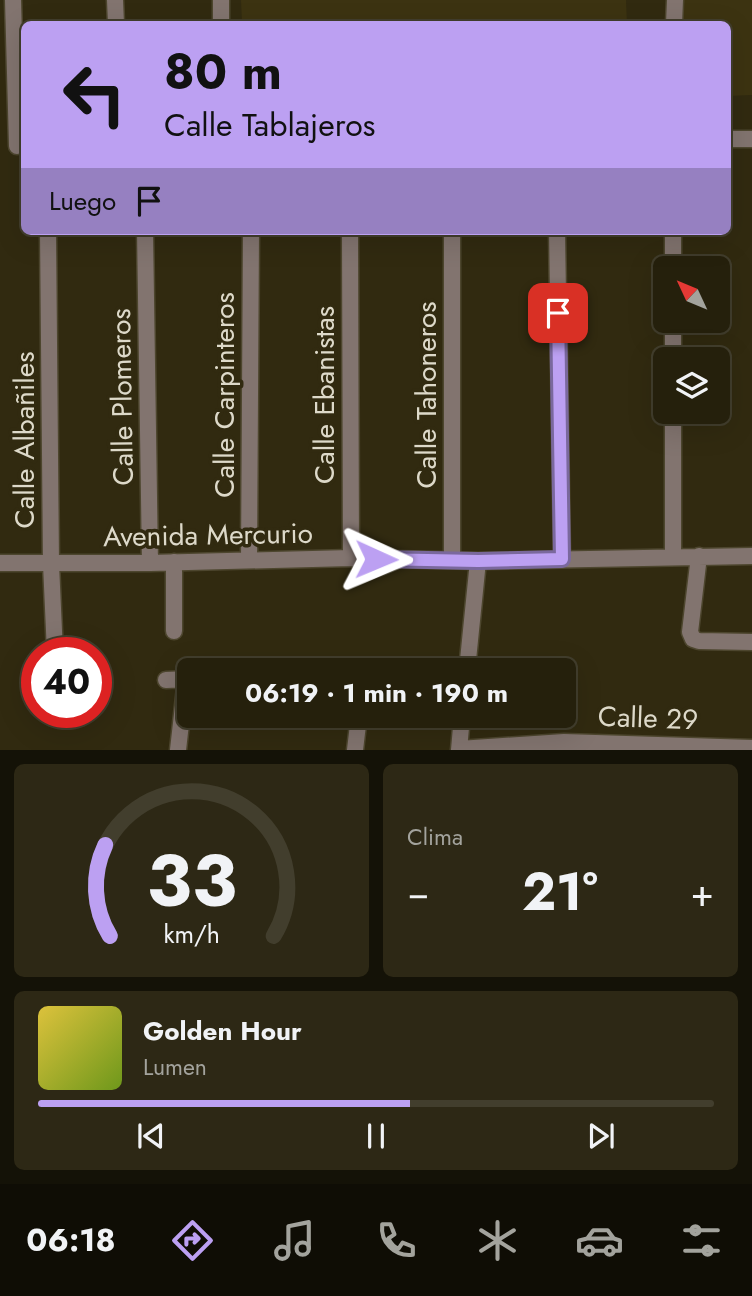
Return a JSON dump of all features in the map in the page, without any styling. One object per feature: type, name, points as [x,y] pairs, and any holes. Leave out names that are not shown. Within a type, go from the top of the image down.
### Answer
[{"type":"street","points":[[0,147],[21,146],[13,0]]},
{"type":"street","points":[[116,0],[116,21]]},
{"type":"street","points":[[221,0],[221,21]]},
{"type":"street","points":[[674,21],[675,0]]},
{"type":"street","points":[[731,139],[752,139]]},
{"type":"street","name":"Calle Albañiles","points":[[48,235],[51,564],[54,637]]},
{"type":"street","name":"Calle Plomeros","points":[[145,235],[150,563]]},
{"type":"street","name":"Calle Carpinteros","points":[[249,560],[251,235]]},
{"type":"street","name":"Calle Ebanistas","points":[[350,235],[351,558]]},
{"type":"street","name":"Calle Tahoneros","points":[[452,235],[452,560]]},
{"type":"street","points":[[557,235],[562,559]]},
{"type":"street","points":[[673,235],[673,256]]},
{"type":"street","points":[[673,424],[673,556]]},
{"type":"street","points":[[699,556],[690,632],[693,639],[752,642]]},
{"type":"street","name":"Avenida Mercurio","points":[[0,563],[150,563],[351,558],[478,561],[752,556]]},
{"type":"street","points":[[468,658],[478,561]]},
{"type":"street","points":[[174,562],[174,631]]},
{"type":"street","points":[[166,680],[177,679]]},
{"type":"street","points":[[178,750],[181,728]]},
{"type":"street","points":[[355,750],[358,728]]},
{"type":"street","points":[[459,749],[461,728]]},
{"type":"street","name":"Calle 29","points":[[459,749],[564,746],[752,748]]},
{"type":"shaded area","points":[[241,0],[626,0],[627,21],[242,21]]},
{"type":"shaded area","points":[[683,0],[752,0],[752,95],[731,96],[731,21],[683,21]]},
{"type":"route","points":[[376,559],[562,559],[558,313]]}]
